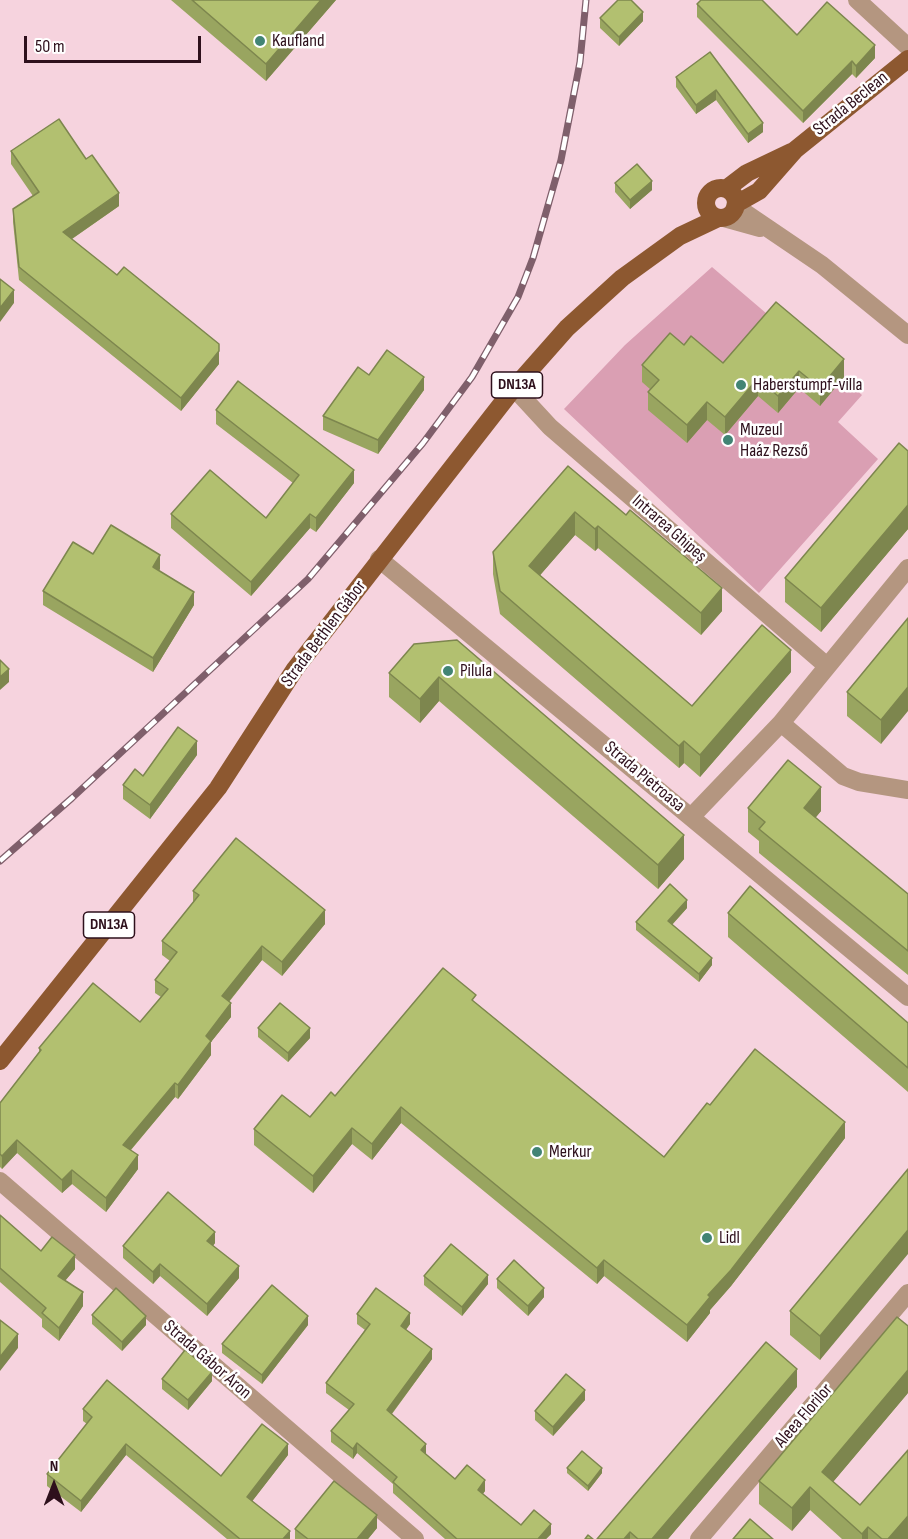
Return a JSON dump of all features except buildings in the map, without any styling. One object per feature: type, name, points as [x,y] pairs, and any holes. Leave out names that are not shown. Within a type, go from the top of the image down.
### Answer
[{"type":"main road","name":"Strada Beclean","points":[[728,207],[747,173],[795,150],[908,59]]},
{"type":"main road","name":"DN13A","points":[[712,190],[728,207],[680,236],[706,204],[712,190]]},
{"type":"main road","points":[[706,204],[710,213],[728,207]]},
{"type":"main road","name":"Strada Bethlen Gábor","points":[[0,1061],[218,788],[295,669],[514,388],[567,328],[622,278],[680,236]]},
{"type":"street","points":[[857,0],[908,46]]},
{"type":"street","points":[[728,207],[774,232],[822,265],[908,335]]},
{"type":"street","name":"Intrarea Ghipeș","points":[[514,388],[550,427],[826,666]]},
{"type":"street","name":"Strada Pietroasa","points":[[379,559],[908,997]]},
{"type":"street","points":[[692,816],[781,723],[908,568]]},
{"type":"street","points":[[781,723],[843,776],[860,782],[908,790]]},
{"type":"street","name":"Strada Gábor Áron","points":[[0,1181],[415,1539]]},
{"type":"street","name":"Aleea Florilor","points":[[699,1539],[908,1293]]},
{"type":"shaded area","name":"Muzeul Haáz Rezső","points":[[712,267],[862,395],[838,422],[878,459],[759,593],[564,409],[625,345]]},
{"type":"railway","points":[[0,861],[72,798],[308,579],[423,443],[472,377],[518,297],[533,258],[561,160],[580,62],[586,0]]},
{"type":"place","name":"Kaufland","points":[[260,41]]},
{"type":"place","name":"Haberstumpf-villa","points":[[741,385]]},
{"type":"place","name":"Muzeul Haáz Rezső","points":[[728,440]]},
{"type":"place","name":"Pilula","points":[[448,671]]},
{"type":"place","name":"Merkur","points":[[537,1152]]},
{"type":"place","name":"Lidl","points":[[707,1238]]}]
